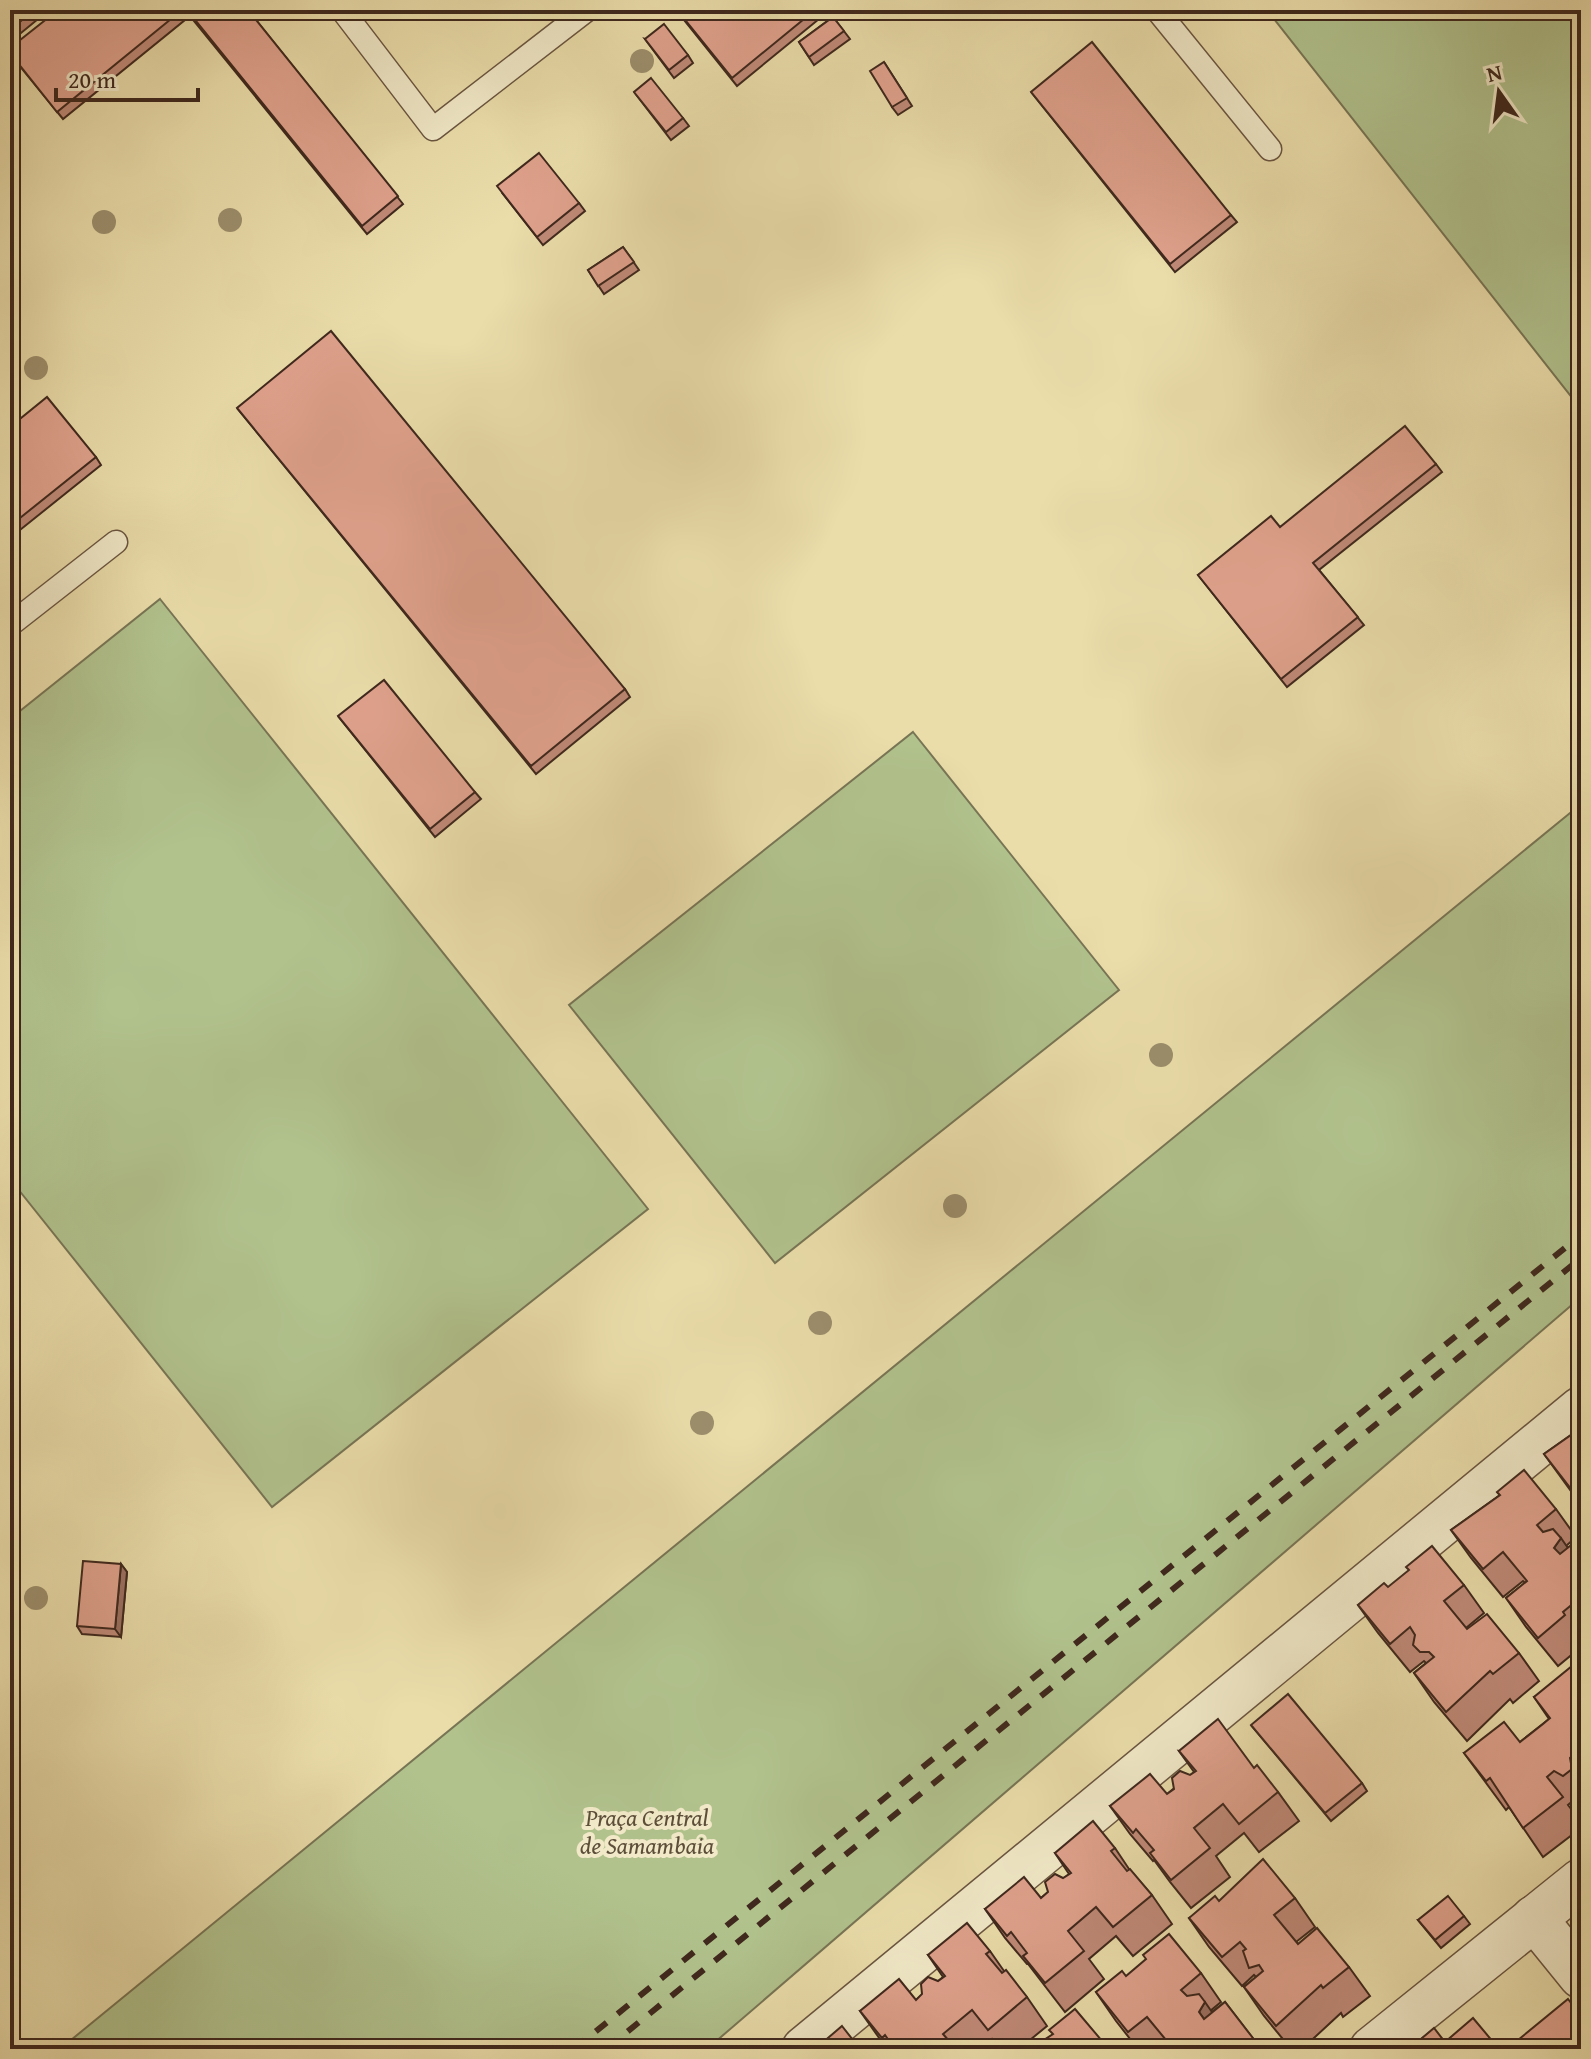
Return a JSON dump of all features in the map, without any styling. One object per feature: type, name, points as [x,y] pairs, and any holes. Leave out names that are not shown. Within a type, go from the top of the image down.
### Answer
[{"type":"street","points":[[804,2049],[1581,1409]]},
{"type":"street","points":[[1372,2049],[1581,1881]]},
{"type":"street","points":[[1534,1918],[1581,1976]]},
{"type":"lane","points":[[342,10],[433,129],[587,10]]},
{"type":"lane","points":[[1157,10],[1270,149]]},
{"type":"lane","points":[[10,625],[116,542]]},
{"type":"green space","points":[[1267,10],[1581,10],[1581,409]]},
{"type":"green space","points":[[160,599],[648,1209],[272,1507],[10,1179],[10,719]]},
{"type":"green space","points":[[913,732],[1119,990],[775,1263],[569,1005]]},
{"type":"green space","name":"Praça Central de Samambaia","points":[[1581,804],[1581,1297],[707,2049],[60,2049]]},
{"type":"building","points":[[10,10],[34,10],[10,30]]},
{"type":"building","points":[[58,10],[182,10],[57,112],[10,53],[10,48]]},
{"type":"building","points":[[187,10],[248,10],[398,196],[362,226]]},
{"type":"building","points":[[677,10],[815,10],[732,78]]},
{"type":"building","points":[[833,17],[844,31],[809,57],[799,42]]},
{"type":"building","points":[[664,24],[688,55],[669,70],[645,39]]},
{"type":"building","points":[[1092,42],[1231,215],[1170,264],[1031,92]]},
{"type":"building","points":[[884,62],[907,98],[892,107],[870,71]]},
{"type":"building","points":[[651,78],[683,118],[666,132],[634,92]]},
{"type":"building","points":[[539,153],[579,203],[537,237],[497,186]]},
{"type":"building","points":[[623,247],[634,262],[598,286],[588,270]]},
{"type":"building","points":[[331,331],[625,689],[531,766],[237,408]]},
{"type":"building","points":[[47,397],[96,457],[10,526],[10,427]]},
{"type":"building","points":[[1405,426],[1436,464],[1313,563],[1358,617],[1281,679],[1198,575],[1271,516],[1280,527]]},
{"type":"building","points":[[384,680],[475,792],[430,829],[338,716]]},
{"type":"building","points":[[1581,1428],[1581,1489],[1575,1494],[1544,1454]]},
{"type":"building","points":[[1524,1470],[1556,1509],[1537,1525],[1543,1532],[1553,1529],[1561,1538],[1554,1548],[1560,1554],[1581,1539],[1581,1597],[1538,1638],[1506,1598],[1527,1581],[1503,1552],[1483,1569],[1451,1530],[1500,1495],[1497,1492]]},
{"type":"building","points":[[1432,1546],[1464,1585],[1444,1601],[1467,1629],[1487,1614],[1519,1653],[1493,1674],[1490,1671],[1446,1712],[1414,1673],[1434,1657],[1429,1652],[1420,1652],[1413,1645],[1415,1635],[1410,1627],[1390,1644],[1358,1605],[1384,1583],[1388,1587]]},
{"type":"building","points":[[83,1561],[121,1564],[115,1629],[77,1626]]},
{"type":"building","points":[[1572,1666],[1581,1678],[1581,1758],[1576,1753],[1570,1758],[1572,1769],[1563,1776],[1554,1771],[1547,1777],[1563,1797],[1523,1828],[1490,1778],[1486,1781],[1464,1753],[1504,1722],[1520,1742],[1543,1724],[1550,1718],[1534,1697]]},
{"type":"building","points":[[1288,1694],[1362,1783],[1325,1813],[1251,1725]]},
{"type":"building","points":[[1218,1719],[1254,1768],[1257,1765],[1278,1792],[1239,1824],[1223,1804],[1194,1828],[1210,1848],[1171,1880],[1150,1853],[1154,1850],[1136,1829],[1133,1833],[1110,1806],[1150,1774],[1167,1794],[1174,1789],[1172,1778],[1180,1771],[1190,1775],[1196,1771],[1179,1751]]},
{"type":"building","points":[[1093,1821],[1115,1848],[1111,1851],[1152,1895],[1113,1927],[1096,1907],[1068,1931],[1084,1951],[1045,1983],[1023,1956],[1027,1953],[1011,1932],[1007,1936],[985,1909],[1024,1877],[1041,1898],[1048,1892],[1045,1882],[1055,1874],[1063,1878],[1071,1873],[1055,1853]]},
{"type":"building","points":[[1263,1859],[1295,1898],[1274,1915],[1298,1944],[1317,1928],[1349,1967],[1323,1988],[1321,1985],[1276,2026],[1244,1987],[1263,1971],[1259,1965],[1249,1968],[1243,1951],[1246,1949],[1240,1942],[1222,1957],[1189,1918],[1215,1896],[1219,1901]]},
{"type":"building","points":[[1448,1896],[1464,1916],[1435,1940],[1418,1920]]},
{"type":"building","points":[[967,1923],[990,1951],[986,1954],[1002,1973],[1006,1970],[1027,1997],[988,2030],[972,2010],[943,2034],[956,2049],[895,2049],[860,2011],[899,1979],[916,2000],[922,1994],[921,1984],[928,1977],[938,1981],[945,1976],[928,1955]]},
{"type":"building","points":[[1169,1934],[1201,1973],[1181,1990],[1187,1996],[1199,1994],[1205,2002],[1199,2012],[1204,2019],[1225,2002],[1256,2042],[1246,2049],[1168,2049],[1171,2046],[1147,2017],[1128,2032],[1096,1992],[1122,1971],[1126,1976],[1146,1959],[1143,1955]]},
{"type":"building","points":[[1568,1999],[1581,2016],[1581,2049],[1507,2049]]},
{"type":"building","points":[[1075,2009],[1108,2048],[1030,2049],[1053,2034],[1049,2030]]},
{"type":"building","points":[[1473,2018],[1499,2049],[1409,2049],[1434,2028],[1445,2042]]},
{"type":"building","points":[[842,2026],[860,2049],[815,2049]]},
{"type":"railway","points":[[574,2049],[1581,1235]]},
{"type":"railway","points":[[606,2049],[1581,1258]]}]
